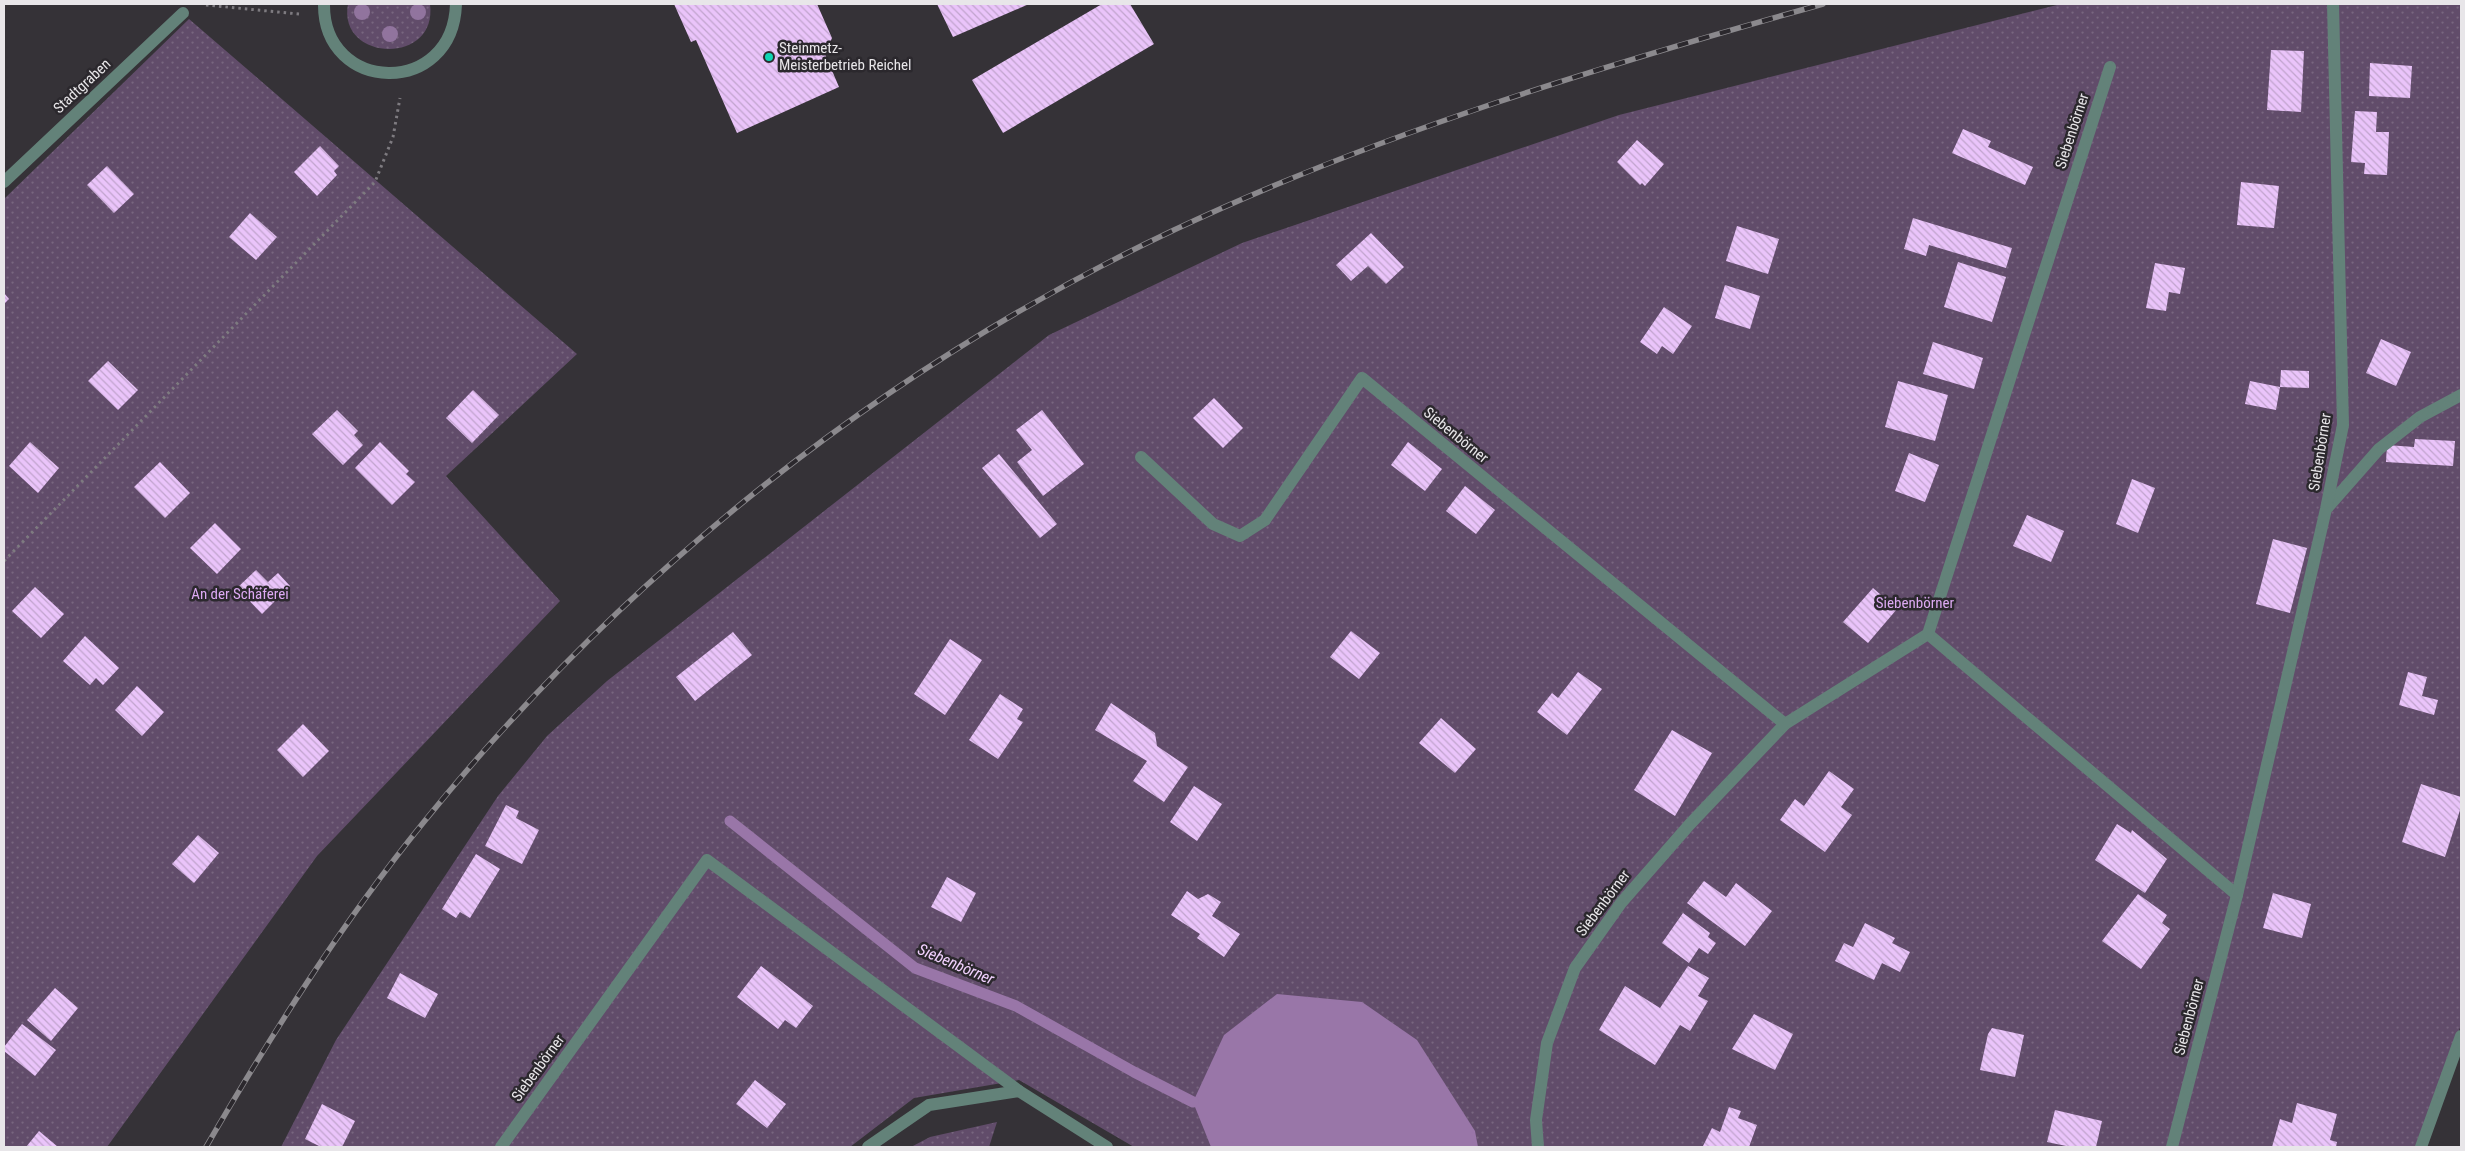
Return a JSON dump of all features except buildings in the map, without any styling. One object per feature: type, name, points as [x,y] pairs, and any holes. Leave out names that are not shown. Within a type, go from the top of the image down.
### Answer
[{"type":"street","points":[[324,10],[331,38],[344,56],[363,68],[385,74],[404,73],[422,66],[437,54],[452,30],[456,4]]},
{"type":"street","name":"Siebenbörner","points":[[2172,1147],[2237,894],[2344,425],[2333,4]]},
{"type":"street","name":"Stadtgraben","points":[[4,182],[183,13]]},
{"type":"street","name":"Siebenbörner","points":[[1538,1147],[1536,1120],[1547,1043],[1576,968],[1621,903],[1690,824],[1785,724],[1928,634],[2110,67]]},
{"type":"street","name":"Siebenbörner","points":[[1141,457],[1213,524],[1240,536],[1265,520],[1362,378],[1785,724]]},
{"type":"street","points":[[2326,509],[2379,449],[2420,417],[2461,395]]},
{"type":"street","points":[[1928,634],[2237,894]]},
{"type":"street","name":"Siebenbörner","points":[[501,1147],[707,860],[1019,1090],[1108,1147]]},
{"type":"street","points":[[2421,1147],[2461,1036]]},
{"type":"street","points":[[868,1147],[929,1105],[1019,1090]]},
{"type":"path","points":[[202,5],[324,10]]},
{"type":"path","points":[[4,561],[375,182],[393,137],[404,73]]},
{"type":"green space","points":[[348,4],[430,4],[428,24],[419,38],[405,47],[388,49],[371,46],[357,37],[349,23]]},
{"type":"green space","name":"Siebenbörner","points":[[2061,4],[2461,4],[2461,1025],[2416,1147],[1134,1147],[1019,1080],[914,1098],[850,1147],[281,1147],[336,1040],[498,796],[547,736],[607,681],[1049,335],[1242,243],[1619,115]]},
{"type":"green space","name":"An der Schäferei","points":[[189,19],[577,354],[446,476],[560,601],[317,856],[107,1147],[4,1147],[4,199]]},
{"type":"green space","points":[[997,1122],[989,1147],[911,1147],[930,1137]]},
{"type":"shaded area","points":[[1277,994],[1362,1002],[1417,1040],[1475,1131],[1478,1147],[1211,1147],[1193,1102],[1224,1035]]},
{"type":"waterway","name":"Siebenbörner","points":[[730,821],[915,968],[1016,1006],[1134,1072],[1193,1102]]},
{"type":"railway","points":[[206,1147],[256,1063],[335,940],[423,823],[501,732],[584,645],[672,562],[765,484],[862,412],[963,345],[1067,285],[1174,230],[1253,195],[1332,162],[1494,104],[1575,77],[1823,4]]},
{"type":"place","name":"Steinmetz- Meisterbetrieb Reichel","points":[[769,57]]}]
